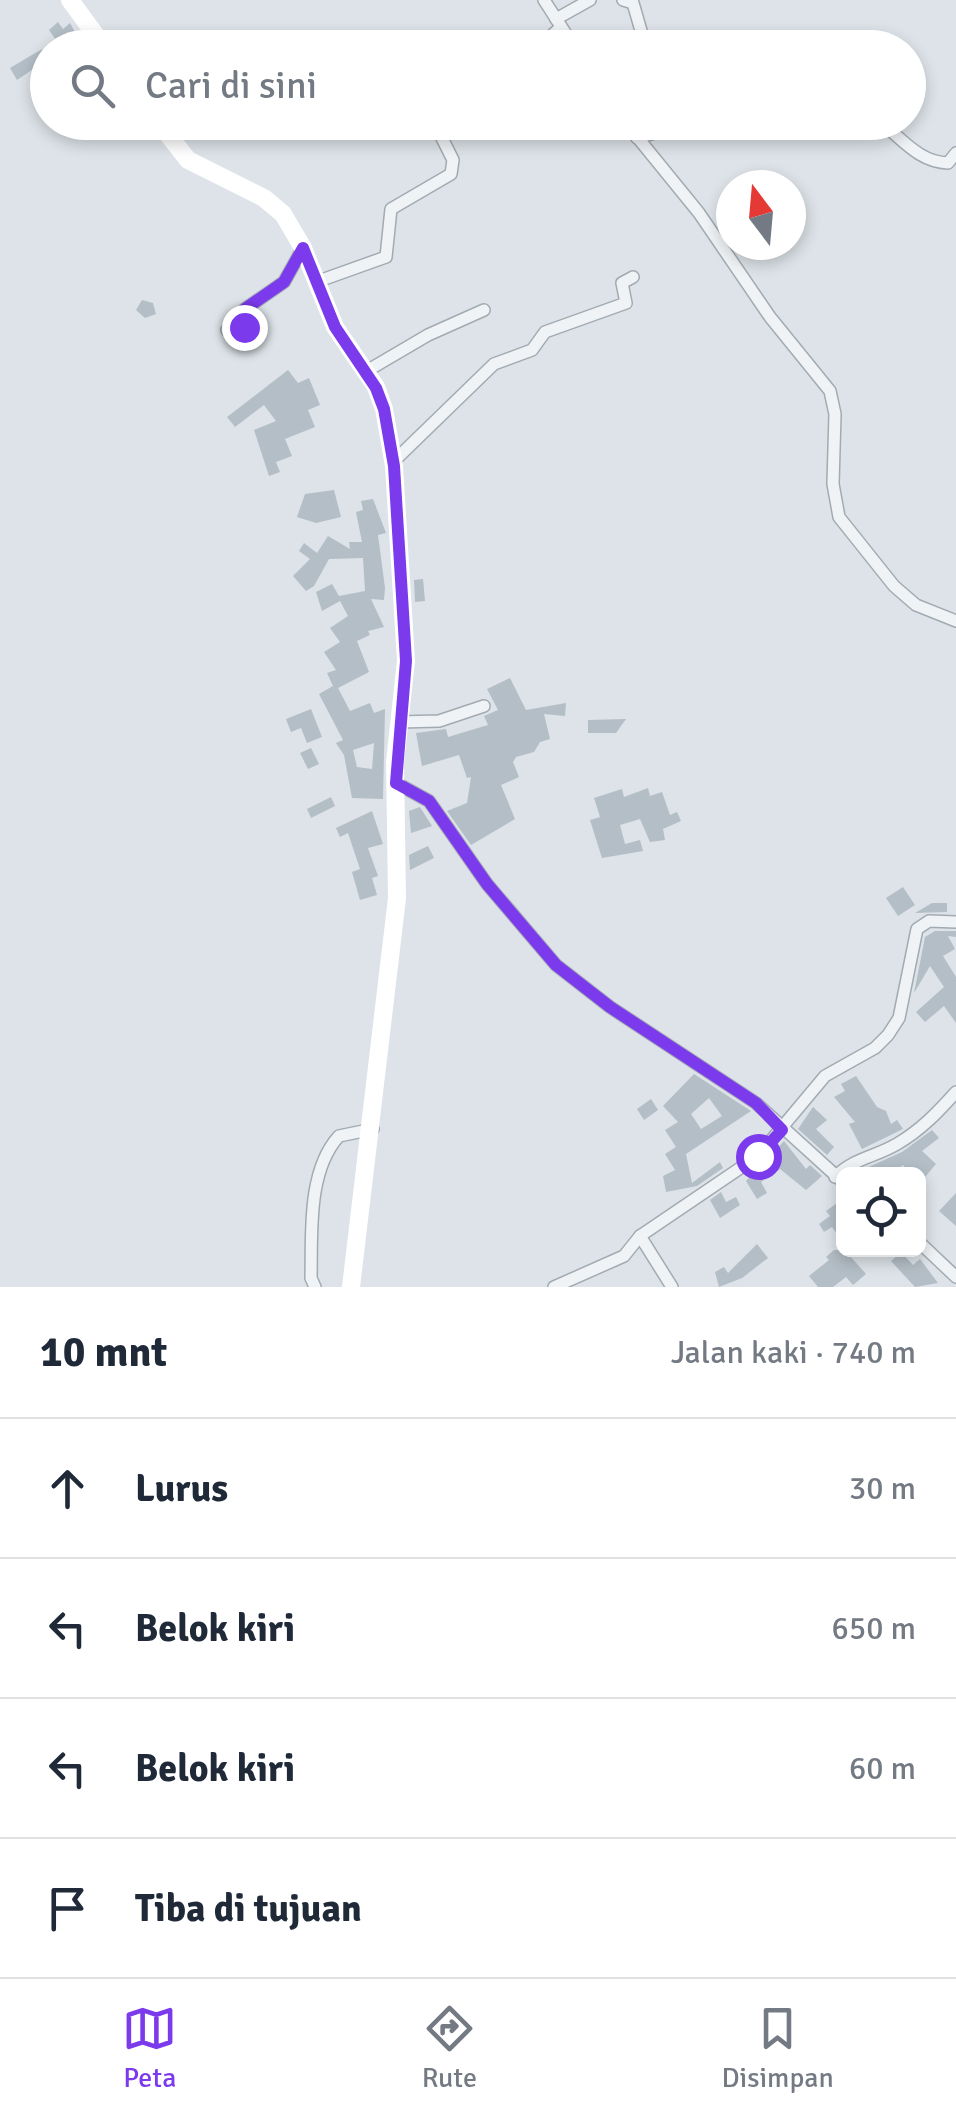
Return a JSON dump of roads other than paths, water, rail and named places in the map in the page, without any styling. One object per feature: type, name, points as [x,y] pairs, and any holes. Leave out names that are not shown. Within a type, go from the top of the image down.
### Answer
[{"type":"street","points":[[70,0],[92,30]]},
{"type":"street","points":[[544,0],[564,30]]},
{"type":"street","points":[[553,30],[590,0]]},
{"type":"street","points":[[626,0],[638,30]]},
{"type":"street","points":[[172,140],[188,160],[264,198],[283,214],[303,248],[335,327],[382,399],[393,462],[406,661],[396,783],[397,898],[373,1129],[351,1287]]},
{"type":"street","points":[[316,282],[386,257],[391,209],[451,174],[452,160],[443,140]]},
{"type":"street","points":[[639,140],[699,212],[770,316],[830,391],[835,414],[833,484],[840,517],[894,586],[916,605],[956,621]]},
{"type":"street","points":[[901,140],[912,151],[940,163],[948,163],[956,153]]},
{"type":"street","points":[[226,330],[246,326],[245,309],[284,282],[303,248]]},
{"type":"street","points":[[393,462],[494,364],[532,350],[545,332],[626,303],[622,283],[633,277]]},
{"type":"street","points":[[365,372],[428,335],[484,310]]},
{"type":"street","points":[[399,722],[440,720],[484,706]]},
{"type":"street","points":[[396,783],[429,801],[487,884],[556,965],[610,1007],[756,1103],[836,1177]]},
{"type":"street","points":[[554,1287],[624,1256],[640,1236],[743,1167],[782,1130],[825,1076],[888,1036],[898,1018],[918,929],[929,921],[956,922]]},
{"type":"street","points":[[847,1167],[850,1162],[892,1147],[926,1124],[956,1092]]},
{"type":"street","points":[[315,1287],[311,1278],[313,1212],[330,1147],[338,1136],[373,1129]]},
{"type":"street","points":[[640,1236],[672,1287]]},
{"type":"street","points":[[926,1249],[956,1277]]}]
